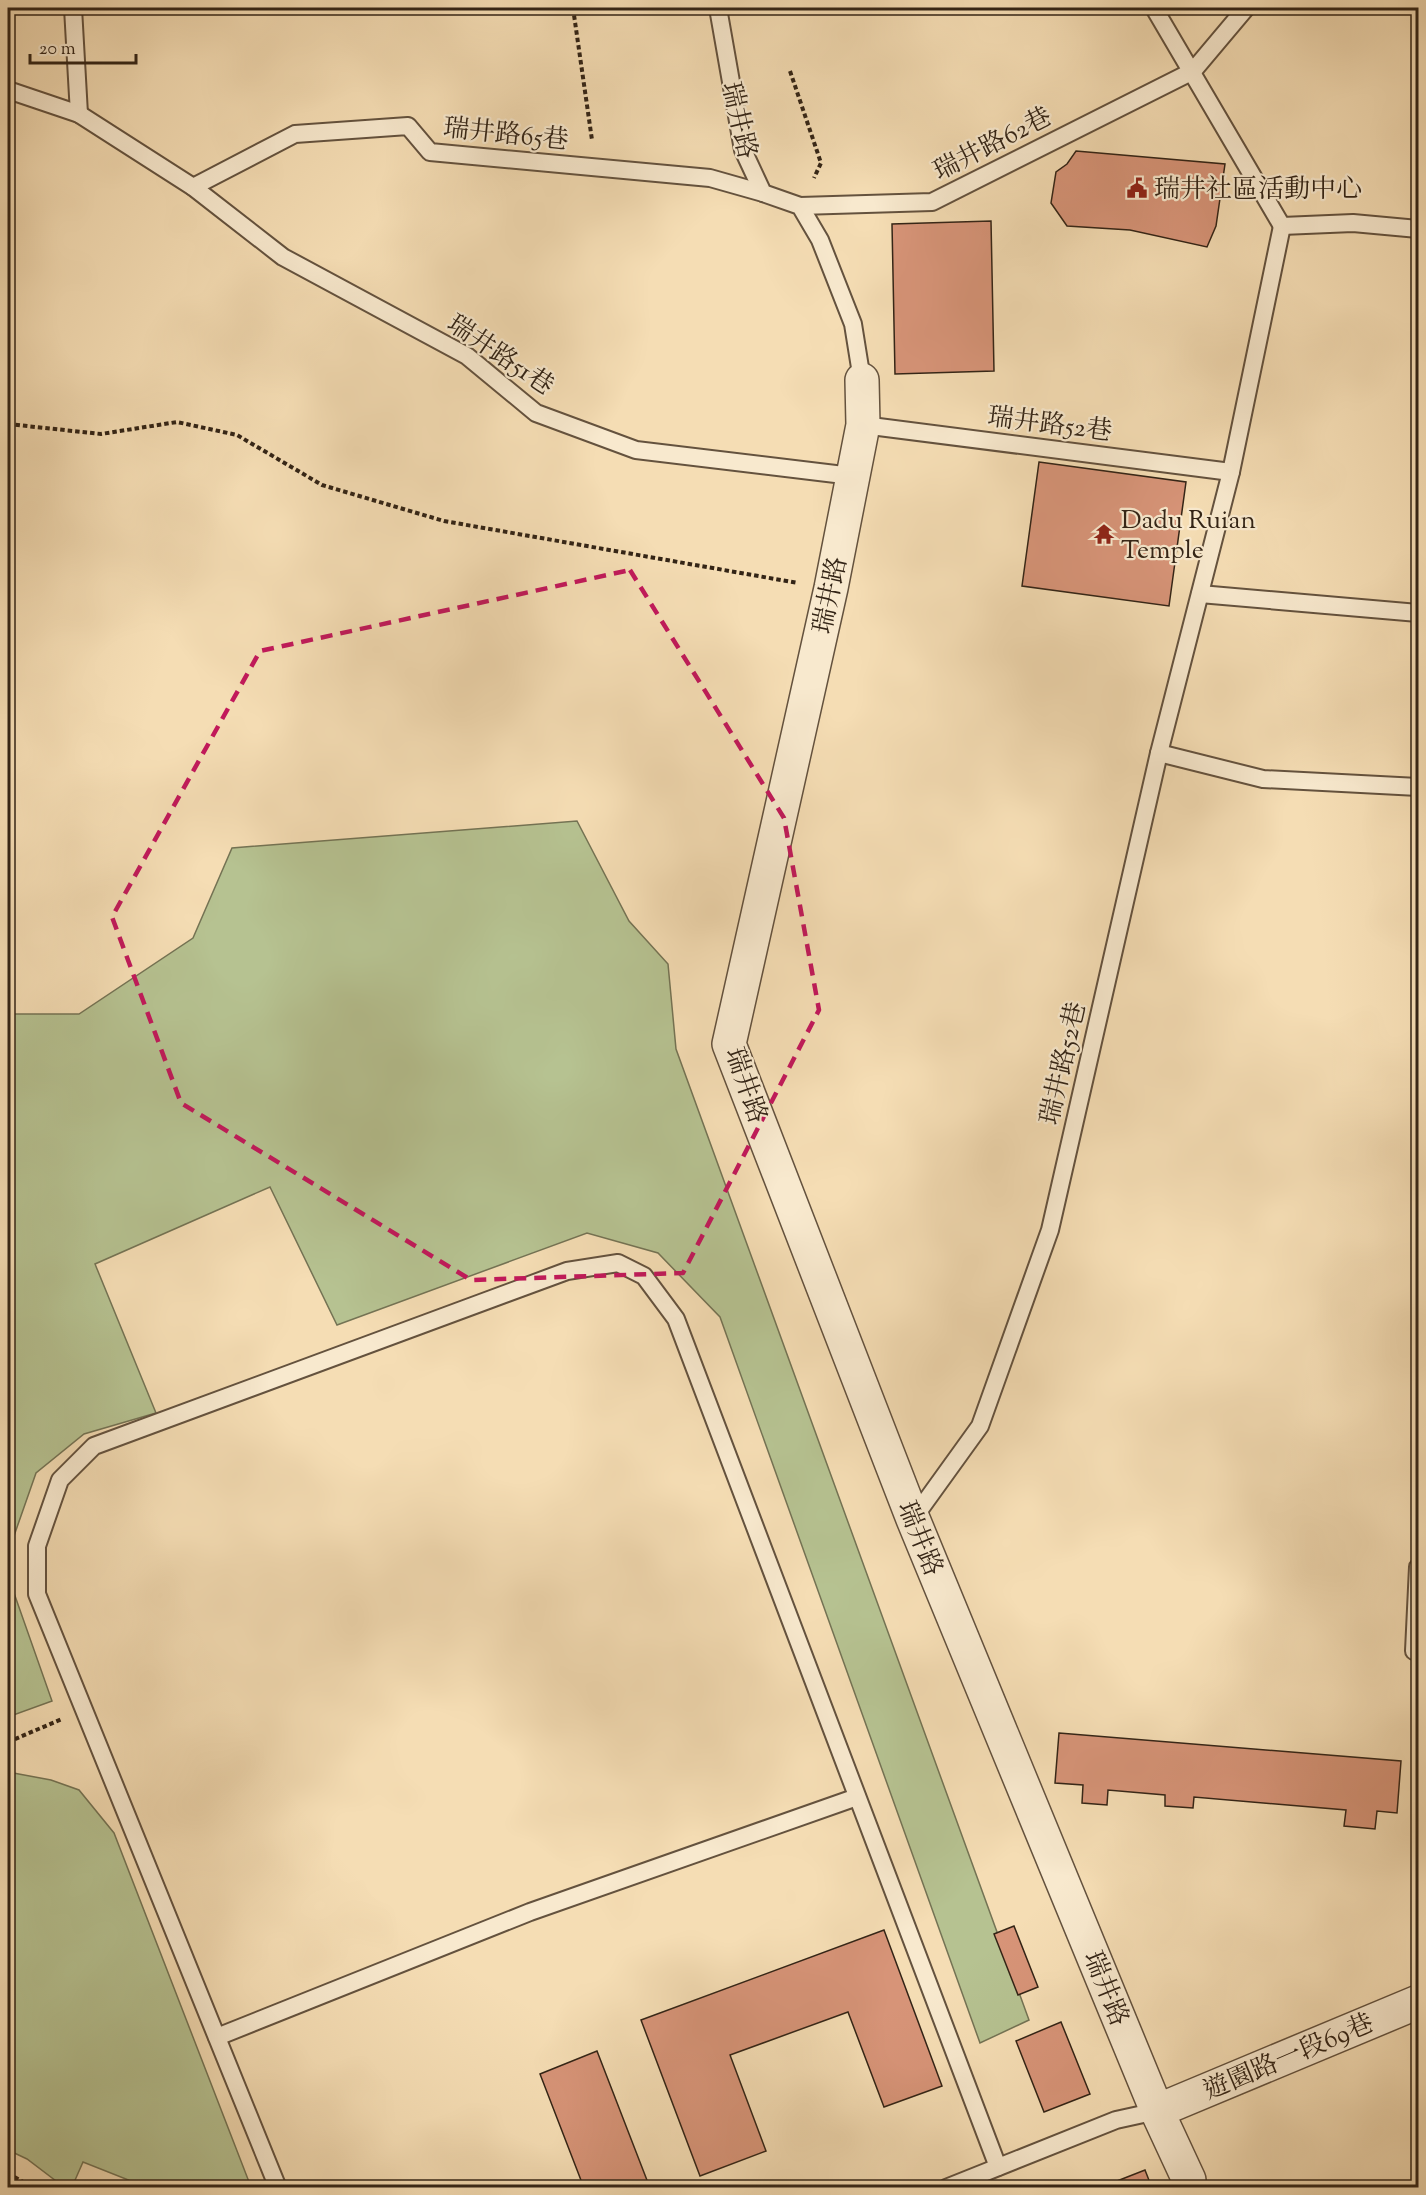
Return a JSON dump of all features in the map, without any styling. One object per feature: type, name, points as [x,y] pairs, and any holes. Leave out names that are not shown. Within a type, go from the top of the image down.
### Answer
[{"type":"street","name":"瑞井路","points":[[862,380],[863,425],[831,588],[729,1044],[913,1519],[1157,2110],[1189,2180],[1188,2187]]},
{"type":"street","name":"遊園路一段69巷","points":[[1157,2110],[1419,2002]]},
{"type":"lane","points":[[73,8],[79,114]]},
{"type":"lane","name":"瑞井路","points":[[718,8],[743,150],[763,194],[800,206],[820,240],[853,324],[862,380]]},
{"type":"lane","points":[[1154,8],[1282,226],[1353,223],[1419,229]]},
{"type":"lane","name":"瑞井路62巷","points":[[800,206],[932,202],[1193,71],[1246,8]]},
{"type":"lane","name":"瑞井路51巷","points":[[8,90],[79,114],[194,187],[283,257],[466,356],[536,413],[636,450],[852,476]]},
{"type":"lane","name":"瑞井路65巷","points":[[194,187],[295,134],[408,126],[430,152],[710,178],[763,194]]},
{"type":"lane","name":"瑞井路52巷","points":[[913,1519],[980,1426],[1050,1230],[1159,753],[1231,472],[1282,226]]},
{"type":"lane","name":"瑞井路52巷","points":[[863,425],[1231,472]]},
{"type":"lane","points":[[1200,594],[1419,613]]},
{"type":"lane","points":[[1159,753],[1263,779],[1419,787]]},
{"type":"lane","points":[[278,2187],[37,1594],[37,1546],[60,1480],[94,1446],[567,1271],[618,1263],[644,1276],[676,1319],[998,2168]]},
{"type":"lane","points":[[1419,1567],[1414,1651],[1419,1651]]},
{"type":"lane","points":[[217,2037],[530,1912],[857,1797]]},
{"type":"lane","points":[[946,2187],[1116,2120],[1157,2110]]},
{"type":"path","points":[[573,8],[597,167]]},
{"type":"path","points":[[790,71],[821,163],[800,206]]},
{"type":"path","points":[[8,424],[101,434],[177,422],[237,435],[322,485],[444,521],[831,588]]},
{"type":"path","points":[[8,1742],[84,1710]]},
{"type":"path","points":[[8,2173],[33,2187]]},
{"type":"highlighted area","points":[[630,570],[784,818],[819,1010],[683,1273],[471,1280],[181,1103],[112,917],[260,651]]},
{"type":"green space","points":[[577,821],[629,921],[668,964],[676,1049],[1029,2020],[980,2043],[720,1317],[658,1253],[587,1233],[337,1325],[270,1187],[95,1264],[156,1413],[84,1434],[36,1473],[8,1553],[8,1014],[79,1014],[193,938],[232,848]]},
{"type":"green space","points":[[8,1576],[52,1701],[8,1717]]},
{"type":"green space","points":[[8,1772],[51,1780],[79,1790],[114,1833],[251,2187],[146,2187],[83,2162],[72,2187],[64,2187],[27,2159],[8,2150]]},
{"type":"building","name":"瑞井社區活動中心","points":[[1076,151],[1225,164],[1216,226],[1207,247],[1130,230],[1067,226],[1051,203],[1056,172],[1067,164]]},
{"type":"building","points":[[991,221],[994,371],[895,374],[892,224]]},
{"type":"building","name":"Dadu Ruian Temple","points":[[1039,462],[1186,482],[1169,606],[1022,586]]},
{"type":"building","points":[[1059,1733],[1401,1761],[1397,1813],[1377,1811],[1375,1829],[1344,1826],[1346,1810],[1194,1797],[1193,1808],[1165,1806],[1165,1795],[1108,1790],[1107,1805],[1082,1803],[1083,1785],[1055,1783]]},
{"type":"building","points":[[1014,1926],[1038,1987],[1018,1995],[994,1934]]},
{"type":"building","points":[[884,1930],[942,2086],[884,2107],[848,2012],[730,2055],[766,2151],[700,2176],[641,2020]]},
{"type":"building","points":[[1061,2022],[1090,2094],[1044,2112],[1016,2041]]},
{"type":"building","points":[[597,2051],[650,2188],[584,2188],[540,2074]]},
{"type":"building","points":[[1145,2170],[1152,2188],[1119,2188],[1117,2181]]},
{"type":"place","name":"瑞井社區活動中心","points":[[1137,188]]},
{"type":"place","name":"Dadu Ruian Temple","points":[[1104,534]]}]
